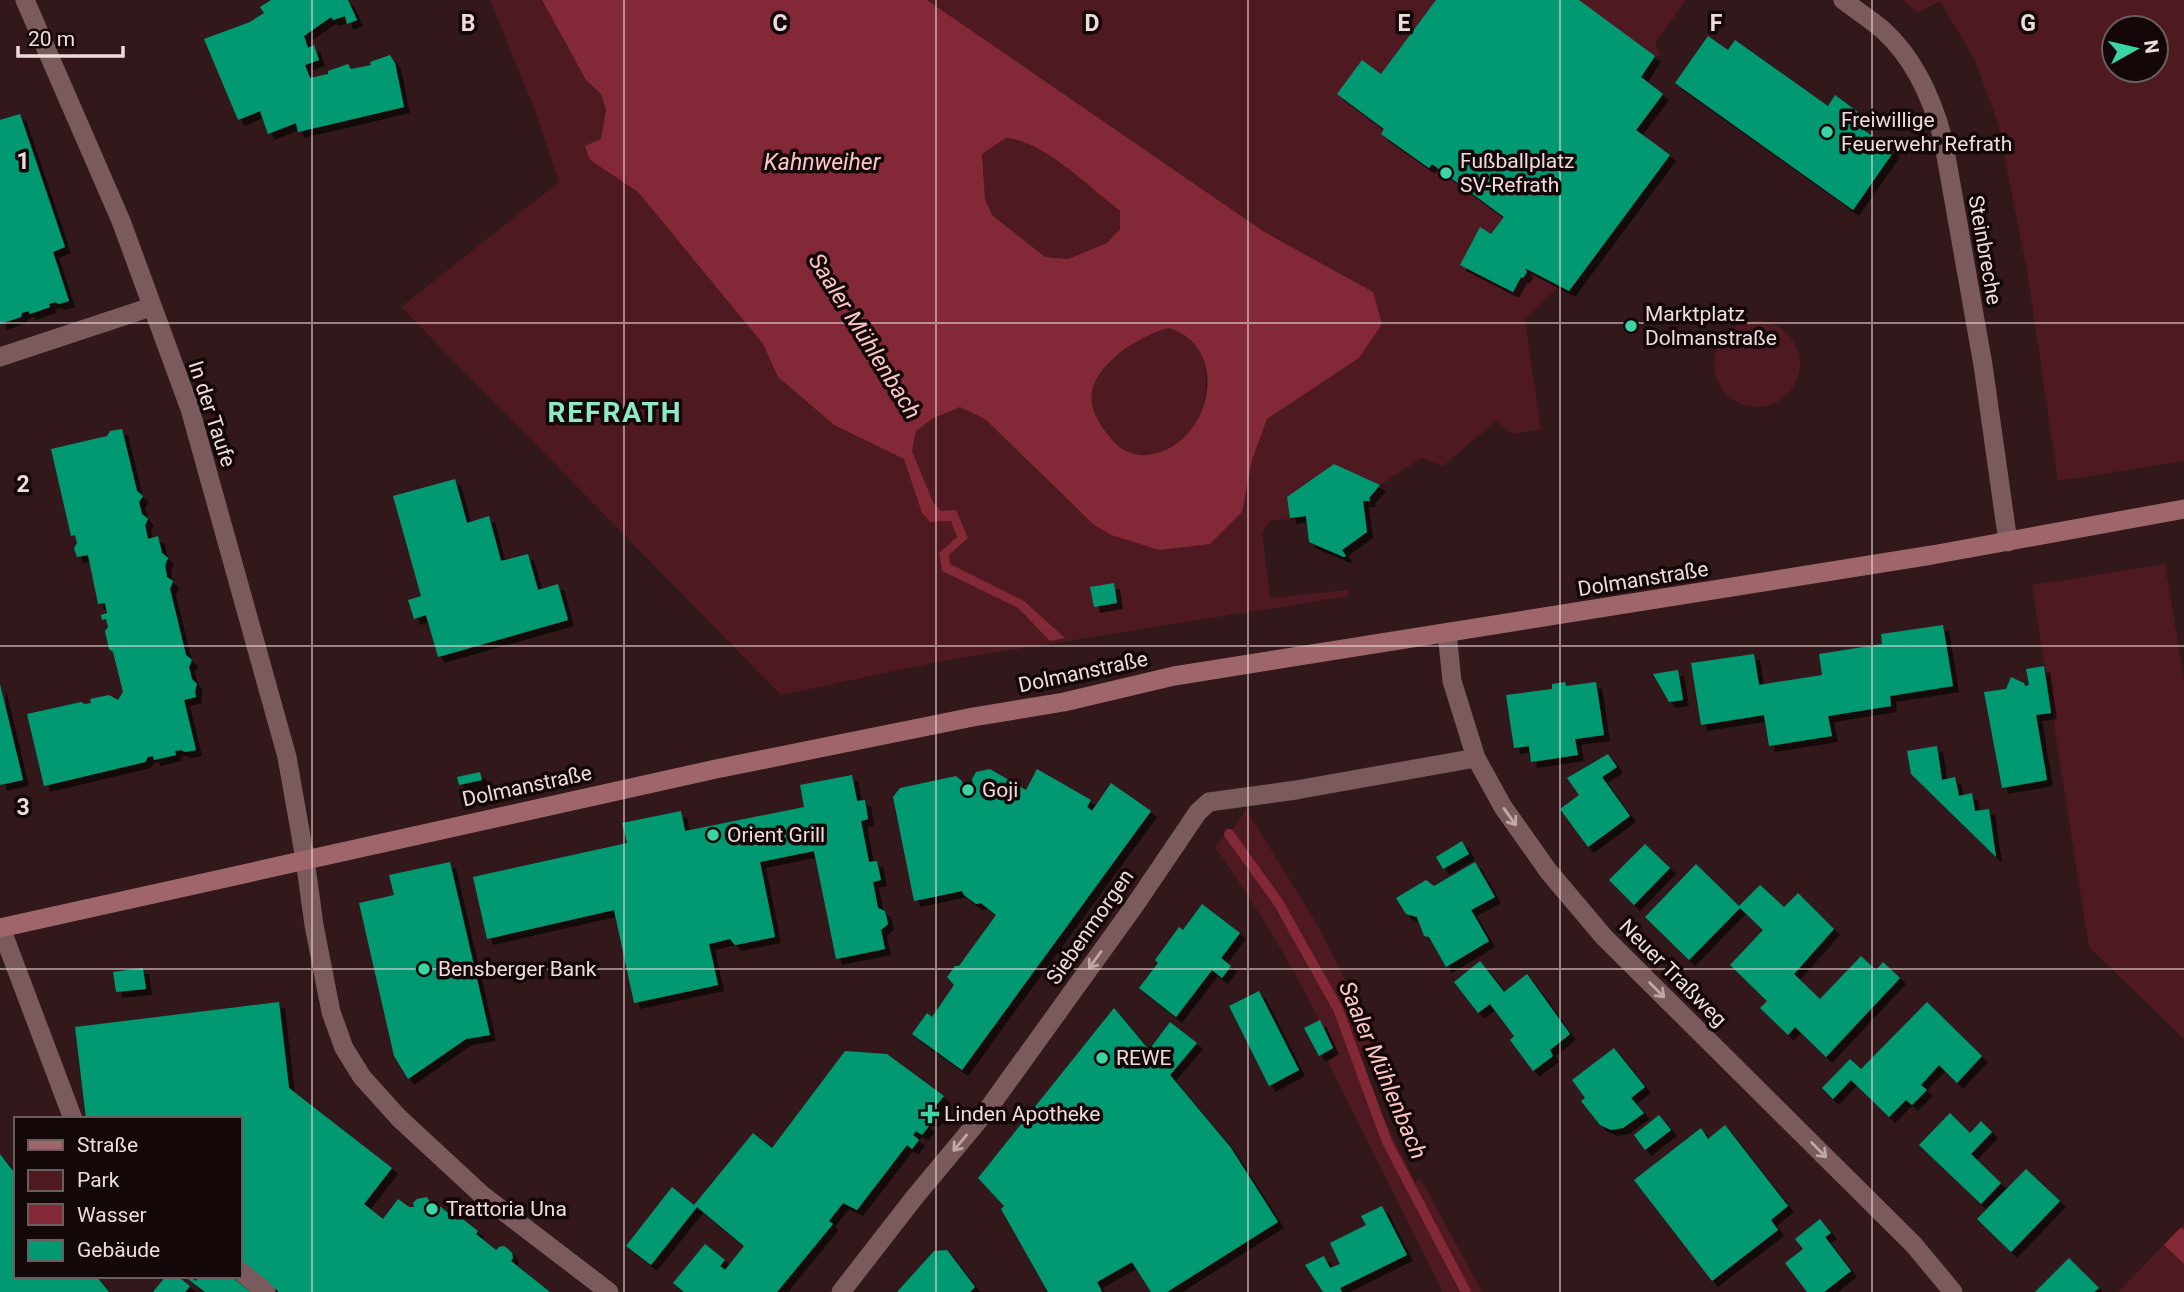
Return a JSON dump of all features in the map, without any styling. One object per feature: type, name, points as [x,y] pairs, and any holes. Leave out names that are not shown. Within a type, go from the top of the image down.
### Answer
[{"type":"main road","name":"Dolmanstraße","points":[[0,928],[716,769],[973,717],[1064,702],[1174,676],[2008,542],[2184,509]]},
{"type":"street","name":"In der Taufe","points":[[25,0],[121,221],[190,409],[286,757],[331,1012],[351,1062],[400,1118],[481,1194],[610,1292]]},
{"type":"street","name":"Steinbreche","points":[[1843,0],[1884,31],[1910,60],[1933,103],[1943,139],[1983,365],[2008,542]]},
{"type":"street","points":[[0,357],[151,307]]},
{"type":"street","name":"Neuer Traßweg","points":[[1447,633],[1452,681],[1476,758],[1503,807],[1549,872],[1604,936],[1914,1245],[1953,1292]]},
{"type":"street","name":"Siebenmorgen","points":[[841,1292],[988,1109],[1135,905],[1198,812],[1209,802],[1476,758]]},
{"type":"street","points":[[0,928],[72,1117]]},
{"type":"street","points":[[242,1273],[266,1292]]},
{"type":"green space","points":[[490,0],[542,0],[586,80],[601,94],[606,109],[601,139],[590,160],[638,192],[763,344],[778,377],[834,425],[904,459],[922,513],[931,522],[951,520],[957,537],[939,553],[942,571],[1018,608],[1050,641],[1064,638],[1024,601],[950,564],[949,555],[968,538],[956,511],[941,511],[933,502],[912,451],[916,431],[932,419],[960,406],[985,418],[1061,494],[1252,460],[1267,419],[1359,358],[1373,292],[1263,231],[927,0],[1686,0],[1655,43],[1660,55],[1656,56],[1641,77],[1663,94],[1637,130],[1670,155],[1569,291],[1559,286],[1525,320],[1541,429],[1513,434],[1496,421],[1443,466],[1421,458],[1380,485],[1334,465],[1287,498],[1290,519],[1270,521],[1262,533],[1270,598],[1348,590],[1349,596],[937,662],[781,695],[401,307],[559,182],[535,110]]},
{"type":"green space","points":[[1903,0],[2184,0],[2184,461],[2058,481],[2027,270],[1998,124],[1975,60],[1940,1],[1918,13]]},
{"type":"green space","points":[[1006,138],[1035,147],[1081,179],[1120,212],[1120,229],[1107,243],[1068,259],[1045,257],[992,215],[985,199],[982,154]]},
{"type":"green space","points":[[1749,321],[1765,321],[1788,333],[1797,347],[1800,364],[1797,381],[1788,395],[1765,407],[1749,407],[1733,400],[1721,388],[1714,372],[1714,356],[1721,340],[1733,328]]},
{"type":"green space","points":[[1168,328],[1190,338],[1201,352],[1205,365],[1205,398],[1195,425],[1175,445],[1162,452],[1133,454],[1114,442],[1096,417],[1092,406],[1094,384],[1121,353],[1155,332]]},
{"type":"green space","points":[[2165,564],[2184,680],[2184,1039],[2089,947],[2032,585]]},
{"type":"green space","points":[[1246,809],[1318,926],[1376,1042],[1361,1054],[1342,1008],[1282,900],[1232,830]]},
{"type":"green space","points":[[1225,836],[1273,902],[1334,1012],[1383,1144],[1461,1292],[1443,1292],[1328,1062],[1336,1055],[1309,1001],[1265,923],[1215,847]]},
{"type":"green space","points":[[1382,1114],[1415,1182],[1421,1179],[1482,1292],[1470,1292],[1391,1139]]},
{"type":"green space","points":[[2184,1224],[2184,1292],[2118,1292]]},
{"type":"water","name":"Kahnweiher","points":[[542,0],[927,0],[1263,231],[1373,292],[1382,324],[1359,358],[1267,419],[1252,460],[1242,512],[1210,544],[1159,550],[1111,535],[1093,524],[985,419],[960,407],[932,419],[916,431],[912,451],[933,502],[941,511],[956,510],[968,538],[949,555],[950,564],[1024,601],[1065,638],[1050,641],[1018,608],[942,571],[939,553],[957,537],[951,521],[930,522],[922,513],[904,459],[834,425],[778,377],[763,344],[638,192],[590,160],[585,146],[601,139],[606,109],[601,94],[586,80]],"holes":[[[1006,138],[1035,147],[1081,178],[1120,211],[1120,229],[1107,243],[1068,259],[1045,257],[992,215],[985,199],[982,154]],[[1169,328],[1189,339],[1202,355],[1207,375],[1206,397],[1199,417],[1186,435],[1169,449],[1147,455],[1133,454],[1114,442],[1096,417],[1092,406],[1094,384],[1121,352],[1144,338]]]},
{"type":"water","points":[[2180,1228],[2184,1229],[2184,1264],[2164,1245]]},
{"type":"building","points":[[271,0],[348,0],[357,20],[347,24],[345,16],[333,20],[331,17],[304,36],[308,48],[314,45],[319,60],[305,65],[310,78],[328,74],[328,71],[348,64],[351,69],[371,65],[370,62],[390,55],[395,63],[404,107],[298,132],[296,123],[268,134],[260,111],[238,120],[204,39],[250,22],[264,13],[260,7]]},
{"type":"building","points":[[1436,0],[1579,0],[1655,56],[1641,77],[1663,94],[1636,130],[1670,155],[1569,291],[1525,268],[1527,272],[1513,292],[1460,265],[1480,227],[1491,234],[1504,217],[1432,164],[1429,168],[1381,134],[1384,129],[1337,94],[1362,60],[1381,74]]},
{"type":"building","points":[[1708,36],[1728,50],[1735,40],[1828,106],[1835,95],[1858,112],[1851,121],[1894,151],[1853,210],[1675,83]]},
{"type":"building","points":[[20,114],[65,247],[53,252],[69,301],[49,304],[50,307],[30,314],[28,311],[22,313],[21,317],[0,324],[0,120]]},
{"type":"building","points":[[122,429],[137,491],[143,496],[139,502],[142,514],[148,519],[145,525],[148,539],[158,536],[162,553],[168,558],[165,565],[167,577],[173,581],[170,589],[186,655],[192,660],[189,667],[192,679],[197,684],[196,697],[184,700],[196,750],[175,751],[176,755],[154,760],[153,756],[148,757],[145,762],[44,786],[27,714],[81,702],[91,703],[90,699],[109,695],[118,700],[123,692],[113,652],[109,649],[105,631],[108,627],[106,619],[102,620],[101,615],[107,613],[105,603],[98,604],[88,555],[77,557],[74,548],[77,543],[75,535],[71,536],[51,449],[107,436],[110,431]]},
{"type":"building","points":[[1334,464],[1380,485],[1369,498],[1370,501],[1363,501],[1367,532],[1342,550],[1346,556],[1344,557],[1309,542],[1306,516],[1290,518],[1287,497]]},
{"type":"building","points":[[455,479],[467,523],[489,516],[501,561],[528,554],[538,590],[558,584],[568,620],[438,657],[426,615],[414,619],[408,600],[421,596],[393,496]]},
{"type":"building","points":[[1114,583],[1117,603],[1094,607],[1090,587]]},
{"type":"building","points":[[1943,625],[1953,686],[1890,696],[1891,706],[1828,716],[1832,736],[1769,746],[1764,715],[1701,725],[1691,663],[1754,654],[1759,685],[1822,675],[1819,654],[1882,644],[1881,634]]},
{"type":"building","points":[[2044,666],[2051,713],[2036,715],[2047,780],[2002,788],[1984,692],[2006,689],[2011,677],[2025,686],[2029,685],[2026,669]]},
{"type":"building","points":[[1678,670],[1683,700],[1669,702],[1653,674]]},
{"type":"building","points":[[1565,682],[1566,686],[1596,682],[1604,735],[1575,739],[1578,755],[1531,762],[1529,746],[1514,748],[1506,695],[1552,689],[1552,684]]},
{"type":"building","points":[[0,684],[23,780],[0,785]]},
{"type":"building","points":[[1937,746],[1942,780],[1955,777],[1959,796],[1972,793],[1975,811],[1989,809],[1996,857],[1911,774],[1907,751]]},
{"type":"building","points":[[1608,754],[1617,767],[1602,777],[1630,816],[1588,847],[1560,809],[1579,795],[1567,778]]},
{"type":"building","points":[[990,769],[1026,790],[1037,769],[1091,800],[1087,807],[1092,811],[1111,783],[1151,811],[962,1070],[912,1034],[927,1013],[932,1017],[954,985],[947,977],[955,966],[959,966],[996,915],[981,903],[976,904],[962,891],[914,901],[893,797],[900,788],[956,776],[963,786],[973,784],[972,779],[976,772]]},
{"type":"building","points":[[480,772],[482,780],[459,785],[457,777]]},
{"type":"building","points":[[852,775],[857,801],[865,800],[868,819],[861,821],[869,862],[877,861],[881,880],[873,882],[878,908],[885,911],[888,924],[881,930],[885,949],[836,959],[814,851],[760,862],[775,937],[735,945],[730,939],[709,944],[718,985],[634,1003],[614,910],[487,939],[473,877],[627,843],[622,823],[681,811],[685,831],[804,807],[800,785]]},
{"type":"building","points":[[1462,841],[1469,854],[1443,869],[1436,857]]},
{"type":"building","points":[[1645,844],[1670,868],[1634,905],[1609,880]]},
{"type":"building","name":"Bensberger Bank","points":[[450,862],[490,1035],[466,1039],[408,1079],[394,1056],[359,903],[394,895],[389,875]]},
{"type":"building","points":[[1475,862],[1495,897],[1471,910],[1489,941],[1446,967],[1429,937],[1424,936],[1417,917],[1406,914],[1396,898],[1426,880],[1434,886]]},
{"type":"building","points":[[1696,864],[1739,906],[1760,885],[1784,907],[1798,893],[1834,929],[1794,974],[1820,999],[1861,956],[1876,970],[1883,962],[1900,978],[1826,1057],[1795,1027],[1788,1035],[1760,1008],[1767,1001],[1730,965],[1763,930],[1740,908],[1689,960],[1645,917]]},
{"type":"building","points":[[1202,904],[1240,933],[1221,958],[1231,966],[1222,978],[1212,970],[1176,1017],[1139,988],[1158,963],[1155,960],[1179,927],[1183,930]]},
{"type":"building","points":[[1480,961],[1504,992],[1527,974],[1570,1034],[1550,1050],[1553,1056],[1533,1071],[1510,1040],[1514,1036],[1490,1004],[1478,1013],[1454,982]]},
{"type":"building","points":[[143,968],[146,989],[116,992],[113,972]]},
{"type":"building","points":[[1259,991],[1299,1070],[1269,1086],[1229,1006]]},
{"type":"building","points":[[279,1002],[289,1088],[392,1168],[364,1204],[383,1219],[398,1199],[409,1207],[414,1207],[413,1203],[417,1199],[427,1197],[432,1205],[437,1204],[457,1220],[460,1217],[496,1250],[504,1246],[508,1249],[512,1253],[511,1261],[550,1292],[279,1292],[242,1263],[242,1117],[86,1117],[75,1027]]},
{"type":"building","points":[[1927,1002],[1982,1056],[1957,1083],[1939,1065],[1921,1085],[1927,1090],[1912,1105],[1906,1100],[1889,1117],[1851,1080],[1833,1099],[1822,1088],[1850,1059],[1861,1069]]},
{"type":"building","points":[[1114,1008],[1149,1050],[1170,1022],[1197,1043],[1170,1075],[1231,1148],[1278,1222],[1167,1292],[1151,1292],[1132,1262],[1097,1282],[1102,1292],[1048,1292],[1001,1209],[1004,1206],[978,1178]]},
{"type":"building","points":[[1320,1020],[1333,1048],[1319,1056],[1304,1028]]},
{"type":"building","points":[[1614,1048],[1645,1087],[1631,1098],[1644,1113],[1623,1128],[1611,1130],[1600,1125],[1581,1101],[1585,1098],[1572,1080]]},
{"type":"building","points":[[845,1051],[887,1054],[944,1096],[934,1108],[940,1113],[932,1122],[927,1118],[924,1122],[929,1126],[922,1135],[916,1131],[913,1135],[919,1140],[912,1149],[907,1145],[857,1210],[843,1203],[829,1221],[833,1224],[777,1292],[684,1292],[673,1283],[705,1244],[725,1260],[720,1266],[725,1270],[744,1246],[697,1207],[651,1265],[626,1246],[672,1187],[694,1205],[753,1133],[772,1148]]},
{"type":"building","points":[[1950,1113],[1970,1133],[1981,1121],[1992,1132],[1971,1154],[2001,1183],[1981,1204],[1919,1145]]},
{"type":"building","points":[[1659,1115],[1671,1130],[1645,1150],[1634,1135]]},
{"type":"building","points":[[1725,1125],[1788,1206],[1771,1220],[1778,1230],[1712,1281],[1634,1180],[1701,1128],[1708,1139]]},
{"type":"building","points":[[0,1154],[14,1172],[14,1278],[98,1278],[109,1292],[0,1292]]},
{"type":"building","points":[[2026,1169],[2060,1201],[2011,1252],[1977,1219]]},
{"type":"building","points":[[1382,1206],[1407,1255],[1340,1288],[1342,1292],[1323,1292],[1305,1265],[1324,1256],[1330,1268],[1340,1264],[1330,1243],[1366,1225],[1361,1216]]},
{"type":"building","points":[[1820,1219],[1831,1233],[1825,1237],[1851,1271],[1824,1292],[1807,1292],[1785,1263],[1803,1249],[1795,1239]]},
{"type":"building","points":[[947,1250],[975,1287],[970,1292],[897,1292],[934,1251]]},
{"type":"building","points":[[2069,1258],[2099,1288],[2094,1292],[2035,1292]]},
{"type":"building","points":[[164,1278],[180,1278],[190,1286],[185,1292],[153,1292]]},
{"type":"building","points":[[198,1278],[233,1278],[251,1292],[205,1292],[188,1279],[196,1281]]},
{"type":"waterway","name":"Saaler Mühlenbach","points":[[1229,834],[1278,902],[1338,1009],[1387,1142],[1466,1292]]},
{"type":"place","name":"Freiwillige Feuerwehr Refrath","points":[[1827,132]]},
{"type":"place","name":"Fußballplatz SV-Refrath","points":[[1446,173]]},
{"type":"place","name":"Marktplatz Dolmanstraße","points":[[1631,326]]},
{"type":"place","name":"Goji","points":[[968,790]]},
{"type":"place","name":"Orient Grill","points":[[713,835]]},
{"type":"place","name":"Bensberger Bank","points":[[424,969]]},
{"type":"place","name":"REWE","points":[[1102,1058]]},
{"type":"place","name":"Linden Apotheke","points":[[930,1114]]},
{"type":"place","name":"Trattoria Una","points":[[432,1209]]},
{"type":"district","name":"REFRATH","points":[[615,412]]}]
